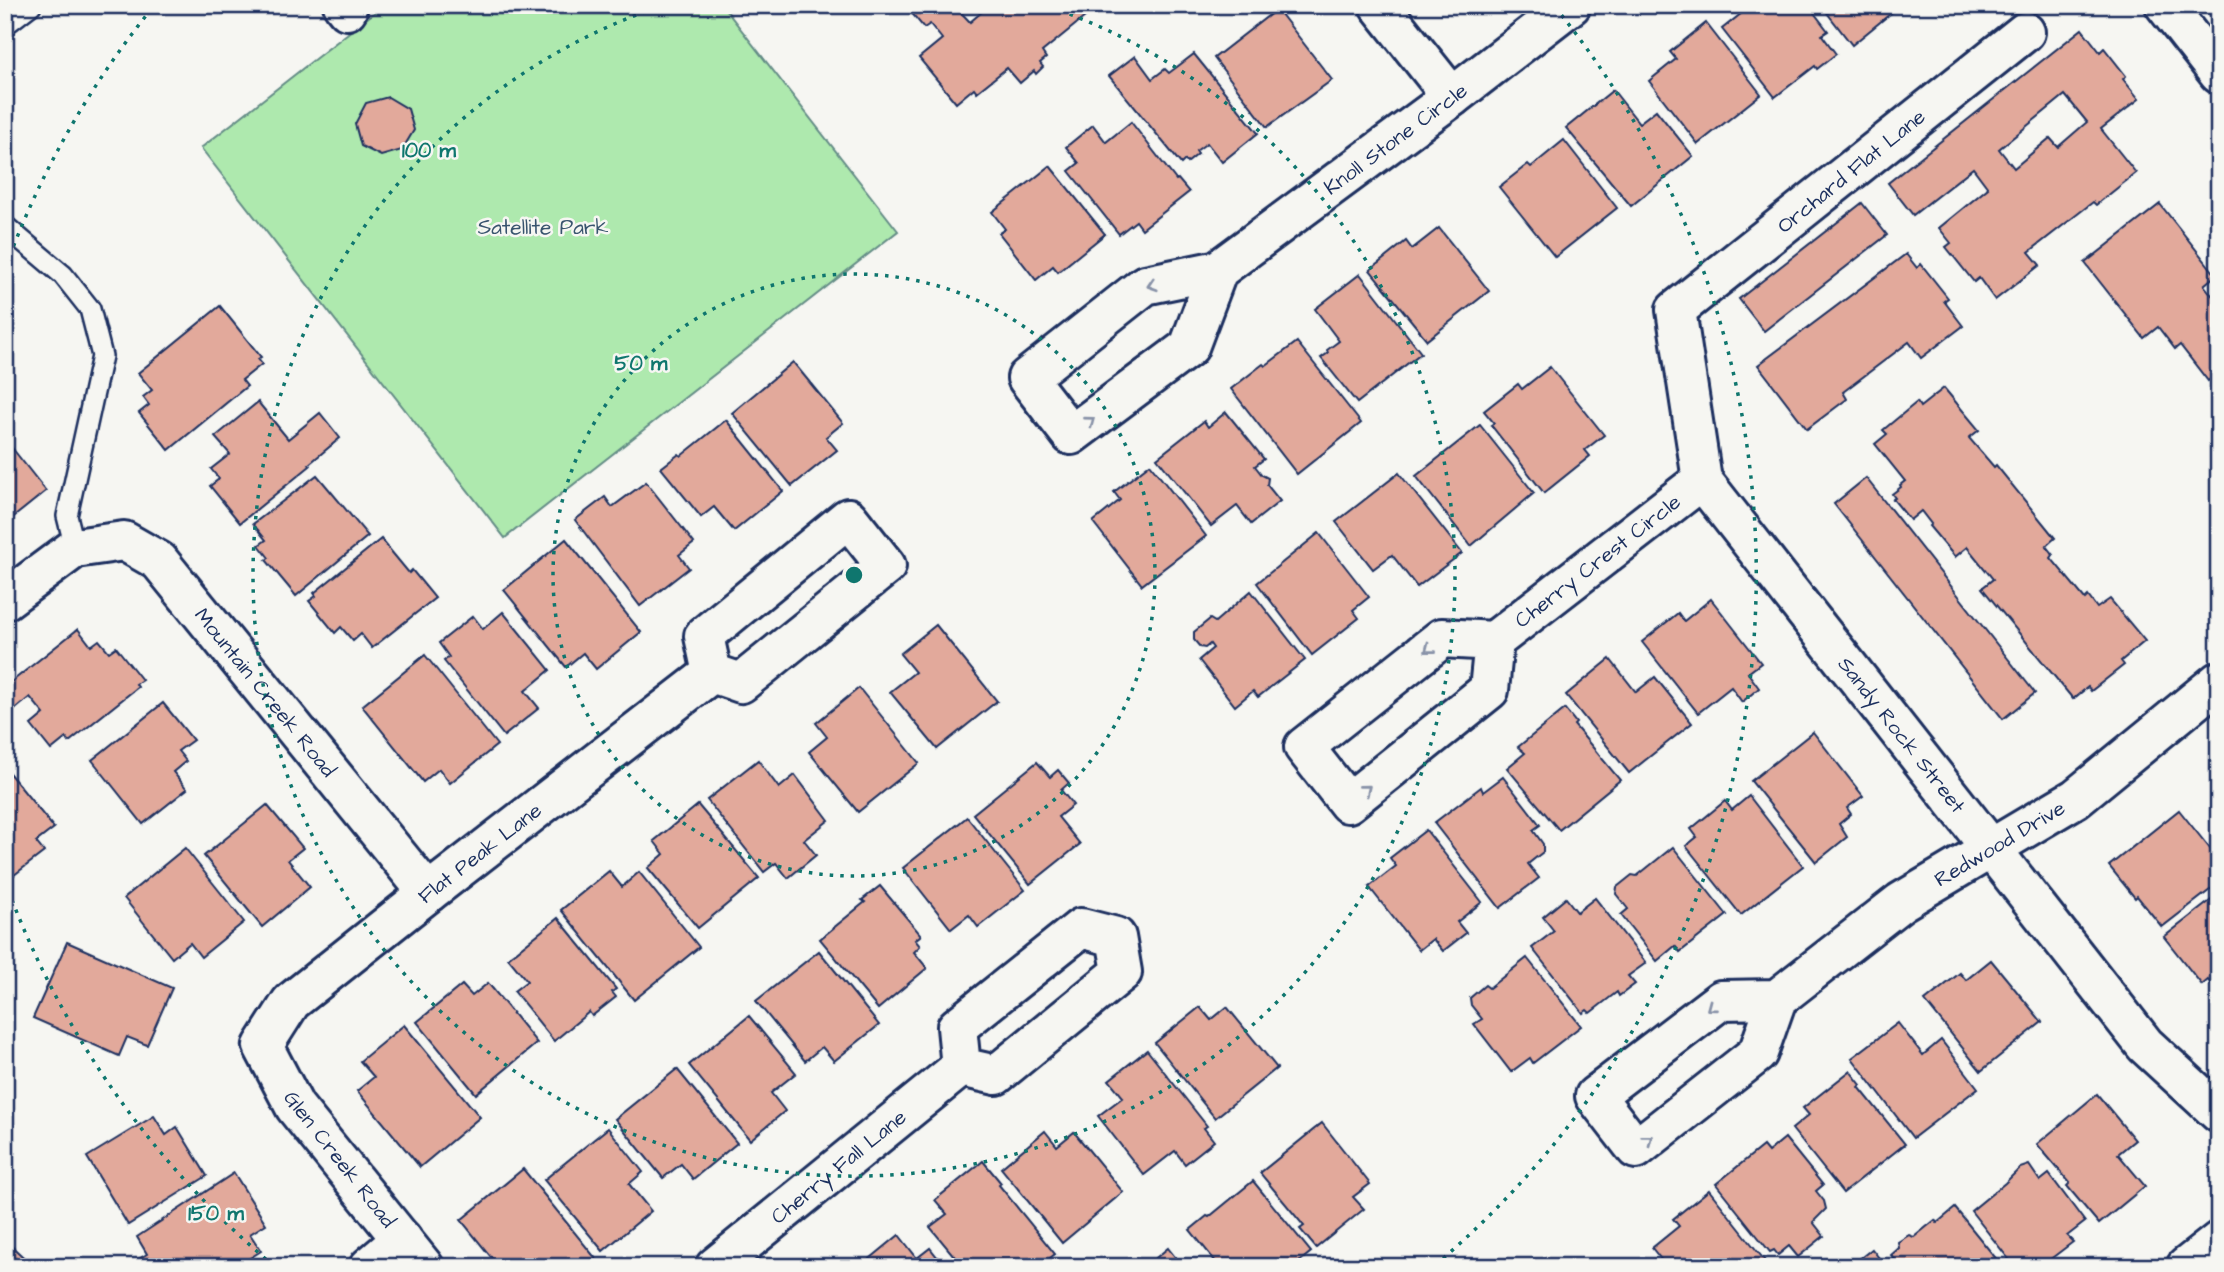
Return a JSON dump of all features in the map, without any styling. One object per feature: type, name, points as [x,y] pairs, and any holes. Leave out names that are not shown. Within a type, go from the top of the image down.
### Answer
[{"type":"street","points":[[1379,5],[1452,97]]},
{"type":"street","name":"Knoll Stone Circle","points":[[1218,270],[1189,347],[1071,435],[1027,378],[1145,285],[1218,270],[1452,97],[1570,5]]},
{"type":"street","points":[[2165,5],[2219,74]]},
{"type":"street","name":"Orchard Flat Lane","points":[[1676,310],[2025,32]]},
{"type":"street","name":"Sandy Rock Street","points":[[1676,310],[1702,480],[2145,1045],[2219,1113]]},
{"type":"street","name":"Cherry Crest Circle","points":[[1494,641],[1489,690],[1348,803],[1304,747],[1442,638],[1494,641],[1702,480]]},
{"type":"street","points":[[848,518],[886,566],[741,683],[712,673],[704,636],[848,518]]},
{"type":"street","name":"Mountain Creek Road","points":[[75,548],[124,541],[159,561],[428,893]]},
{"type":"street","points":[[5,600],[75,548]]},
{"type":"street","name":"Flat Peak Lane","points":[[263,1046],[291,1002],[712,673]]},
{"type":"street","name":"Redwood Drive","points":[[1777,999],[1901,902],[2076,798],[2219,681]]},
{"type":"street","points":[[1777,999],[1758,1053],[1636,1149],[1595,1096],[1721,1000],[1777,999]]},
{"type":"street","name":"Glen Creek Road","points":[[263,1046],[295,1107],[413,1253]]},
{"type":"street","name":"Cherry Fall Lane","points":[[715,1267],[961,1067]]},
{"type":"street","points":[[2186,1267],[2219,1241]]},
{"type":"street","points":[[369,1267],[413,1253]]},
{"type":"lane","points":[[5,25],[31,5]]},
{"type":"lane","points":[[5,226],[63,275],[90,309],[103,356],[67,516],[75,548]]},
{"type":"green space","name":"Satellite Park","points":[[384,5],[722,5],[898,231],[505,538],[201,148]]},
{"type":"building","points":[[905,5],[954,5],[970,22],[983,11],[980,8],[983,5],[1113,5],[1104,9],[1096,8],[1042,52],[1046,58],[1040,63],[1043,67],[1036,74],[1034,71],[1020,83],[1007,68],[977,92],[974,88],[956,103],[919,58],[942,39],[930,24],[924,28]]},
{"type":"building","points":[[1752,5],[1808,5],[1828,31],[1822,35],[1836,54],[1817,69],[1815,66],[1775,97],[1722,29]]},
{"type":"building","points":[[1821,5],[1901,5],[1852,45]]},
{"type":"building","points":[[1277,9],[1332,80],[1267,127],[1214,58]]},
{"type":"building","points":[[1706,23],[1761,94],[1698,144],[1649,81],[1676,59],[1670,52]]},
{"type":"building","points":[[2082,29],[2100,52],[2104,48],[2126,76],[2123,79],[2139,99],[2101,129],[2136,173],[2096,205],[2093,202],[2029,252],[2040,265],[1995,300],[1979,278],[1974,282],[1946,247],[1951,243],[1939,228],[1988,188],[1973,168],[1913,215],[1888,183]],"holes":[[[2065,95],[2087,122],[2058,147],[2050,138],[2014,168],[1999,149]]]},
{"type":"building","points":[[1194,54],[1258,133],[1222,162],[1207,143],[1196,151],[1198,154],[1187,163],[1185,160],[1181,164],[1109,76],[1135,56],[1152,79],[1165,69],[1169,73]]},
{"type":"building","points":[[1613,90],[1639,123],[1656,110],[1693,156],[1631,206],[1566,128]]},
{"type":"building","points":[[388,97],[408,109],[414,130],[402,150],[381,156],[361,146],[355,124],[366,103]]},
{"type":"building","points":[[1131,122],[1176,180],[1189,192],[1142,229],[1136,221],[1119,234],[1069,171],[1079,163],[1066,147],[1093,125],[1106,142]]},
{"type":"building","points":[[1564,140],[1617,208],[1555,257],[1499,187],[1528,164],[1531,167]]},
{"type":"building","points":[[1050,166],[1105,234],[1058,272],[1053,266],[1036,280],[999,233],[1005,229],[992,212]]},
{"type":"building","points":[[1862,203],[1887,235],[1764,331],[1739,299]]},
{"type":"building","points":[[2160,204],[2216,275],[2204,285],[2219,304],[2219,344],[2216,346],[2219,350],[2219,372],[2208,381],[2180,345],[2175,349],[2158,327],[2144,338],[2085,263]]},
{"type":"building","points":[[1439,228],[1489,291],[1427,340],[1370,270],[1406,241],[1412,249]]},
{"type":"building","points":[[1906,254],[1917,268],[1921,264],[1948,298],[1944,301],[1963,326],[1921,358],[1909,342],[1843,392],[1847,399],[1807,429],[1758,365]]},
{"type":"building","points":[[1360,274],[1421,353],[1357,403],[1321,358],[1339,341],[1315,309]]},
{"type":"building","points":[[220,306],[261,357],[258,359],[262,364],[242,380],[247,386],[169,450],[139,413],[149,405],[143,397],[152,390],[138,373]]},
{"type":"building","points":[[1297,342],[1361,423],[1297,474],[1231,389]]},
{"type":"building","points":[[793,362],[843,423],[826,437],[837,450],[792,486],[732,413]]},
{"type":"building","points":[[1550,367],[1604,435],[1585,450],[1590,456],[1544,493],[1491,425],[1494,423],[1484,411],[1518,384],[1522,389]]},
{"type":"building","points":[[1944,388],[1979,430],[1969,438],[1994,467],[1996,465],[2055,538],[2046,546],[2053,555],[2051,558],[2085,599],[2088,596],[2097,608],[2110,599],[2145,641],[2121,661],[2124,665],[2091,691],[2088,687],[2073,699],[1982,588],[1993,579],[1967,547],[1955,557],[1929,526],[1931,524],[1921,511],[1910,520],[1893,499],[1895,498],[1892,494],[1905,481],[1875,444],[1887,434],[1883,430],[1917,402],[1920,407]]},
{"type":"building","points":[[258,402],[288,439],[320,413],[340,438],[240,523],[210,486],[219,479],[211,469],[230,454],[215,437]]},
{"type":"building","points":[[1226,412],[1264,459],[1255,466],[1268,478],[1267,485],[1280,501],[1251,524],[1237,506],[1211,526],[1157,458],[1204,421],[1208,427]]},
{"type":"building","points":[[726,420],[783,491],[734,531],[714,507],[701,517],[661,468],[679,454],[681,456]]},
{"type":"building","points":[[1480,425],[1534,493],[1471,546],[1416,476]]},
{"type":"building","points":[[5,439],[46,491],[5,524]]},
{"type":"building","points":[[1150,464],[1206,536],[1142,585],[1093,522],[1120,500],[1114,492]]},
{"type":"building","points":[[1399,473],[1462,553],[1417,587],[1392,555],[1373,569],[1336,522]]},
{"type":"building","points":[[317,475],[368,536],[296,596],[266,560],[269,558],[259,545],[266,540],[253,524]]},
{"type":"building","points":[[1866,478],[2035,693],[2003,719],[1834,504]]},
{"type":"building","points":[[646,482],[694,543],[679,555],[689,568],[640,606],[575,520],[605,497],[612,507]]},
{"type":"building","points":[[1319,533],[1369,597],[1353,610],[1359,618],[1312,655],[1257,583]]},
{"type":"building","points":[[381,539],[409,573],[412,570],[435,598],[372,648],[361,634],[353,641],[341,627],[335,633],[309,601],[316,596],[314,593]]},
{"type":"building","points":[[566,539],[641,632],[596,669],[583,653],[566,667],[504,590]]},
{"type":"building","points":[[1251,591],[1305,660],[1258,697],[1253,691],[1235,706],[1199,660],[1213,648],[1210,644],[1205,648],[1200,647],[1194,640],[1194,632],[1210,619],[1215,622]]},
{"type":"building","points":[[1711,599],[1761,663],[1748,673],[1759,688],[1742,702],[1731,687],[1698,713],[1642,642],[1678,613],[1684,621]]},
{"type":"building","points":[[503,612],[550,670],[525,691],[539,708],[504,736],[444,661],[449,657],[439,643],[473,616],[483,629]]},
{"type":"building","points":[[936,625],[997,701],[937,749],[890,692],[915,672],[900,654]]},
{"type":"building","points":[[78,629],[91,646],[99,640],[109,652],[116,647],[142,680],[136,684],[138,687],[69,742],[66,738],[51,750],[31,725],[44,714],[30,697],[12,712],[5,704],[5,687]]},
{"type":"building","points":[[425,655],[497,745],[450,783],[439,769],[423,782],[362,706]]},
{"type":"building","points":[[1610,659],[1636,692],[1655,677],[1692,723],[1629,773],[1566,695]]},
{"type":"building","points":[[859,688],[919,763],[858,812],[809,752],[827,737],[816,723]]},
{"type":"building","points":[[163,703],[193,740],[178,751],[186,761],[173,772],[187,789],[143,824],[92,760]]},
{"type":"building","points":[[1565,709],[1576,723],[1574,725],[1620,780],[1559,830],[1507,768],[1525,753],[1518,747]]},
{"type":"building","points":[[1813,732],[1863,796],[1847,808],[1851,814],[1839,824],[1847,837],[1816,862],[1751,781]]},
{"type":"building","points":[[758,760],[779,788],[795,775],[829,820],[804,840],[816,855],[788,878],[776,863],[764,872],[707,800]]},
{"type":"building","points":[[1037,762],[1050,777],[1058,770],[1069,783],[1061,790],[1073,805],[1058,817],[1080,844],[1030,884],[973,814]]},
{"type":"building","points":[[5,768],[54,828],[36,842],[44,852],[5,882]]},
{"type":"building","points":[[1503,777],[1540,825],[1533,830],[1543,844],[1543,852],[1528,864],[1539,878],[1500,908],[1434,823],[1481,787],[1483,792]]},
{"type":"building","points":[[1749,796],[1803,866],[1741,915],[1686,846],[1697,837],[1691,829],[1725,801],[1732,810]]},
{"type":"building","points":[[267,805],[303,848],[288,860],[310,887],[262,927],[204,856]]},
{"type":"building","points":[[698,805],[759,878],[698,928],[648,868],[664,854],[654,841]]},
{"type":"building","points":[[2179,810],[2219,860],[2219,883],[2162,927],[2109,866]]},
{"type":"building","points":[[967,817],[1025,890],[978,927],[969,915],[951,929],[903,868]]},
{"type":"building","points":[[1426,830],[1482,902],[1457,922],[1466,933],[1443,951],[1433,939],[1419,950],[1369,887],[1396,866],[1390,858]]},
{"type":"building","points":[[1673,847],[1727,915],[1680,952],[1675,946],[1657,961],[1621,915],[1628,909],[1616,894],[1617,887],[1632,875],[1637,876]]},
{"type":"building","points":[[185,848],[244,922],[201,957],[190,943],[172,958],[124,898]]},
{"type":"building","points":[[609,871],[622,887],[639,872],[699,947],[634,1000],[561,910]]},
{"type":"building","points":[[880,886],[921,935],[915,940],[920,946],[914,952],[927,968],[878,1009],[820,939]]},
{"type":"building","points":[[2219,894],[2219,993],[2208,980],[2202,985],[2164,937]]},
{"type":"building","points":[[1566,898],[1577,912],[1595,898],[1646,963],[1628,976],[1635,984],[1619,996],[1617,992],[1590,1013],[1587,1010],[1583,1013],[1532,948],[1554,931],[1543,917]]},
{"type":"building","points":[[558,918],[616,989],[612,992],[616,997],[592,1016],[589,1012],[554,1041],[514,991],[527,981],[508,958]]},
{"type":"building","points":[[67,942],[172,988],[147,1045],[127,1037],[119,1056],[33,1018]]},
{"type":"building","points":[[819,951],[879,1025],[834,1061],[822,1047],[805,1061],[756,1001]]},
{"type":"building","points":[[1527,958],[1581,1026],[1533,1063],[1530,1058],[1511,1072],[1474,1024],[1482,1019],[1471,1005],[1470,998],[1485,985],[1489,988]]},
{"type":"building","points":[[1991,960],[2042,1022],[1981,1071],[1925,1001],[1960,973],[1966,980]]},
{"type":"building","points":[[488,983],[537,1043],[476,1094],[417,1022],[462,985],[472,996]]},
{"type":"building","points":[[1200,1007],[1211,1020],[1227,1007],[1277,1068],[1215,1118],[1155,1043]]},
{"type":"building","points":[[749,1016],[796,1073],[771,1093],[785,1111],[750,1140],[689,1065]]},
{"type":"building","points":[[1898,1023],[1923,1055],[1941,1040],[1978,1088],[1913,1138],[1852,1058]]},
{"type":"building","points":[[404,1025],[480,1117],[420,1167],[357,1091],[374,1077],[360,1061]]},
{"type":"building","points":[[1147,1050],[1207,1126],[1204,1128],[1214,1141],[1185,1164],[1175,1151],[1144,1175],[1098,1116],[1123,1097],[1109,1080]]},
{"type":"building","points":[[677,1069],[737,1143],[693,1179],[681,1164],[663,1178],[615,1119]]},
{"type":"building","points":[[1850,1071],[1861,1085],[1859,1087],[1905,1144],[1843,1193],[1792,1129],[1809,1115],[1803,1108]]},
{"type":"building","points":[[2097,1094],[2135,1140],[2118,1154],[2145,1186],[2099,1224],[2067,1186],[2070,1183],[2037,1144]]},
{"type":"building","points":[[154,1116],[166,1135],[177,1127],[207,1176],[128,1225],[87,1157]]},
{"type":"building","points":[[1322,1123],[1370,1184],[1353,1197],[1364,1209],[1316,1248],[1300,1229],[1304,1226],[1260,1173]]},
{"type":"building","points":[[608,1128],[643,1172],[629,1184],[651,1211],[603,1251],[544,1180]]},
{"type":"building","points":[[1045,1131],[1057,1146],[1074,1132],[1123,1192],[1062,1243],[1001,1168]]},
{"type":"building","points":[[1785,1138],[1823,1185],[1816,1191],[1824,1201],[1826,1209],[1813,1222],[1824,1236],[1798,1257],[1789,1246],[1778,1255],[1774,1250],[1770,1252],[1716,1184],[1763,1146],[1768,1152]]},
{"type":"building","points":[[983,1161],[1055,1254],[1039,1267],[963,1267],[930,1227],[947,1214],[935,1200]]},
{"type":"building","points":[[2029,1165],[2040,1181],[2049,1174],[2085,1222],[2067,1236],[2073,1242],[2040,1267],[2015,1267],[1971,1211],[2020,1168]]},
{"type":"building","points":[[523,1169],[597,1260],[588,1267],[499,1267],[461,1220]]},
{"type":"building","points":[[234,1173],[266,1224],[250,1234],[261,1251],[236,1267],[132,1267],[130,1264],[147,1254],[137,1237]]},
{"type":"building","points":[[1253,1181],[1311,1252],[1293,1267],[1220,1267],[1190,1230]]},
{"type":"building","points":[[1709,1190],[1765,1261],[1758,1267],[1667,1267],[1652,1248],[1679,1226],[1673,1219]]},
{"type":"building","points":[[1955,1208],[2003,1267],[1901,1267],[1891,1255],[1899,1248],[1898,1242],[1909,1235],[1914,1237]]},
{"type":"building","points":[[899,1235],[917,1258],[930,1248],[945,1267],[860,1267]]},
{"type":"building","points":[[5,1240],[34,1267],[5,1267]]},
{"type":"building","points":[[1168,1248],[1183,1267],[1145,1267]]},
{"type":"building","points":[[1872,1249],[1886,1267],[1855,1267],[1853,1264]]}]
